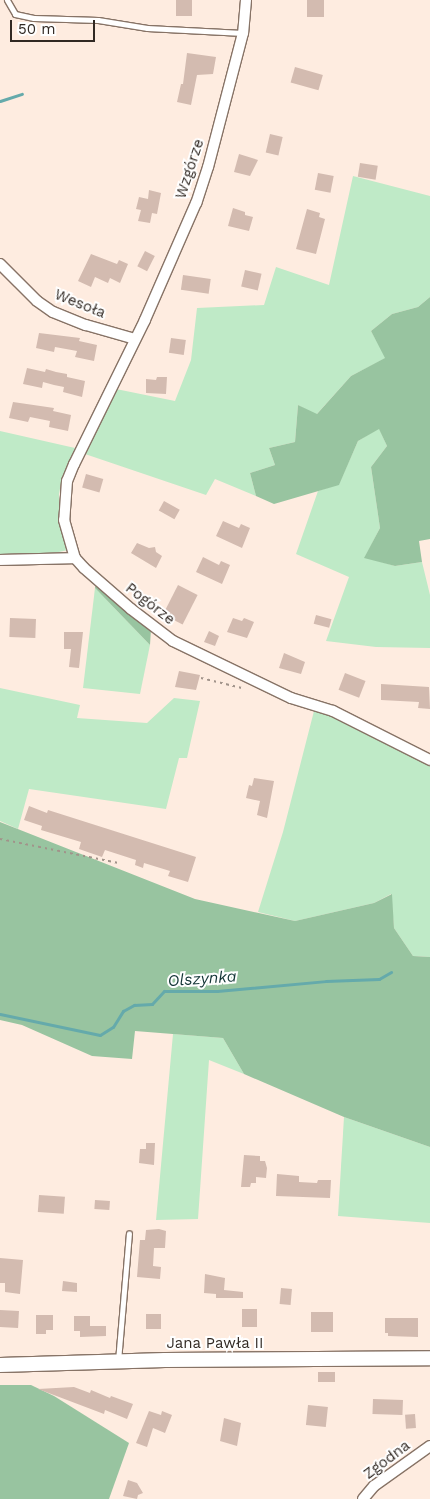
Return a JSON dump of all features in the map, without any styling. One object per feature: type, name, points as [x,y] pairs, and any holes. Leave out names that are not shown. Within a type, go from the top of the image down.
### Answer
[{"type":"street","name":"Wzgórze","points":[[135,339],[196,203],[208,168],[243,33],[246,0]]},
{"type":"street","name":"Wesoła","points":[[0,264],[37,301],[54,312],[86,325],[135,339]]},
{"type":"street","name":"Pogórze","points":[[135,339],[91,427],[67,481],[64,520],[75,558],[131,609],[180,644],[291,698],[333,711],[430,760]]},
{"type":"street","points":[[0,560],[75,558]]},
{"type":"street","name":"Jana Pawła II","points":[[0,1365],[118,1361],[430,1358]]},
{"type":"street","name":"Zgodna","points":[[363,1499],[374,1486],[430,1446]]},
{"type":"lane","points":[[7,0],[15,14],[34,18],[98,20],[147,28],[243,33]]},
{"type":"lane","points":[[118,1361],[128,1233]]},
{"type":"path","points":[[201,678],[250,689]]},
{"type":"path","points":[[0,839],[119,863]]},
{"type":"green space","points":[[353,176],[430,196],[430,297],[418,307],[392,314],[371,331],[386,358],[351,376],[316,415],[298,405],[295,442],[269,448],[275,465],[250,473],[256,496],[215,479],[206,495],[85,454],[116,389],[175,401],[191,360],[197,308],[264,305],[276,267],[329,285]]},
{"type":"green space","points":[[430,297],[430,539],[419,541],[422,562],[395,566],[364,558],[380,528],[371,467],[387,446],[379,429],[358,441],[339,485],[274,504],[256,496],[250,473],[275,465],[269,448],[295,442],[298,405],[317,414],[351,376],[385,358],[371,331],[392,314],[418,307]]},
{"type":"green space","points":[[379,428],[387,446],[371,467],[380,528],[365,557],[395,566],[422,562],[430,595],[430,648],[376,647],[326,641],[349,577],[296,554],[318,491],[339,484],[358,441]]},
{"type":"green space","points":[[0,431],[75,448],[62,478],[59,494],[59,514],[68,550],[45,555],[0,556]]},
{"type":"green space","points":[[96,582],[151,629],[150,645],[95,588]]},
{"type":"green space","points":[[95,588],[150,645],[140,694],[83,688]]},
{"type":"green space","points":[[0,688],[80,705],[77,718],[147,723],[174,698],[200,701],[187,758],[179,758],[166,809],[29,789],[18,829],[0,821]]},
{"type":"green space","points":[[314,711],[331,714],[430,765],[430,957],[413,956],[394,928],[391,894],[374,903],[295,921],[258,912],[283,832]]},
{"type":"green space","points":[[0,822],[195,899],[295,921],[374,903],[392,894],[394,928],[413,956],[430,957],[430,1147],[344,1117],[244,1074],[223,1038],[135,1031],[132,1059],[92,1056],[22,1025],[0,1020]]},
{"type":"green space","points":[[173,1034],[223,1038],[244,1074],[209,1060],[198,1219],[156,1220]]},
{"type":"green space","points":[[344,1117],[430,1147],[430,1223],[338,1216]]},
{"type":"green space","points":[[0,1385],[31,1385],[54,1396],[129,1443],[109,1499],[0,1499]]},
{"type":"building","points":[[176,0],[192,0],[192,16],[176,16]]},
{"type":"building","points":[[307,0],[324,0],[324,17],[307,17]]},
{"type":"building","points":[[187,53],[216,57],[213,74],[197,75],[191,105],[177,102],[181,84],[183,84]]},
{"type":"building","points":[[295,67],[323,75],[318,90],[291,82]]},
{"type":"building","points":[[270,134],[283,137],[278,155],[266,153]]},
{"type":"building","points":[[239,154],[258,160],[250,176],[234,172]]},
{"type":"building","points":[[360,163],[378,166],[376,180],[358,177]]},
{"type":"building","points":[[318,173],[334,176],[330,193],[315,190]]},
{"type":"building","points":[[149,190],[161,193],[157,214],[152,213],[150,223],[138,221],[141,210],[136,209],[139,197],[148,199]]},
{"type":"building","points":[[233,208],[253,217],[249,231],[228,226]]},
{"type":"building","points":[[307,209],[320,213],[319,217],[325,219],[316,254],[296,249]]},
{"type":"building","points":[[145,251],[155,256],[147,271],[137,266]]},
{"type":"building","points":[[91,254],[117,264],[119,260],[128,264],[120,283],[110,278],[108,283],[95,277],[91,287],[78,281]]},
{"type":"building","points":[[245,270],[262,274],[258,290],[241,287]]},
{"type":"building","points":[[183,275],[211,279],[209,294],[181,290]]},
{"type":"building","points":[[39,333],[80,338],[79,341],[97,345],[94,361],[75,357],[77,351],[55,347],[54,352],[36,348]]},
{"type":"building","points":[[171,338],[186,340],[184,355],[169,353]]},
{"type":"building","points":[[27,368],[45,372],[46,369],[85,381],[82,397],[63,392],[64,387],[43,382],[42,388],[23,384]]},
{"type":"building","points":[[157,377],[167,377],[166,394],[146,393],[146,379],[156,380]]},
{"type":"building","points":[[13,402],[54,408],[53,411],[71,415],[68,431],[49,427],[50,421],[30,417],[28,422],[9,418]]},
{"type":"building","points":[[86,474],[103,479],[99,492],[82,487]]},
{"type":"building","points":[[164,501],[180,510],[174,519],[159,511]]},
{"type":"building","points":[[223,521],[239,528],[241,524],[250,528],[242,548],[216,536]]},
{"type":"building","points":[[137,543],[149,548],[155,547],[156,552],[162,556],[156,568],[131,553]]},
{"type":"building","points":[[203,557],[219,565],[221,561],[230,565],[222,584],[196,572]]},
{"type":"building","points":[[178,585],[198,595],[183,624],[163,614]]},
{"type":"building","points":[[316,615],[331,619],[329,628],[314,624]]},
{"type":"building","points":[[10,618],[36,619],[35,638],[9,637]]},
{"type":"building","points":[[233,618],[242,621],[244,618],[254,622],[247,638],[227,632]]},
{"type":"building","points":[[209,631],[219,636],[215,646],[204,642]]},
{"type":"building","points":[[64,632],[83,632],[79,668],[69,667],[71,649],[64,649]]},
{"type":"building","points":[[284,653],[305,662],[301,674],[279,668]]},
{"type":"building","points":[[179,671],[200,675],[196,690],[175,687]]},
{"type":"building","points":[[345,673],[366,681],[359,698],[339,690]]},
{"type":"building","points":[[381,684],[429,687],[430,709],[418,708],[419,702],[381,700]]},
{"type":"building","points":[[254,778],[274,781],[267,818],[257,815],[260,801],[246,798],[249,785],[252,786]]},
{"type":"building","points":[[29,806],[47,813],[48,810],[196,857],[188,882],[168,876],[170,871],[144,863],[143,868],[135,865],[136,860],[105,850],[102,857],[79,849],[81,842],[41,830],[42,826],[24,820]]},
{"type":"building","points":[[146,1143],[155,1143],[154,1165],[139,1163],[140,1149],[146,1149]]},
{"type":"building","points":[[244,1155],[260,1156],[260,1161],[265,1161],[267,1168],[266,1178],[256,1177],[256,1183],[251,1183],[250,1187],[241,1187]]},
{"type":"building","points":[[277,1174],[299,1176],[299,1182],[317,1183],[318,1180],[331,1180],[330,1198],[276,1196]]},
{"type":"building","points":[[39,1195],[65,1197],[64,1214],[38,1212]]},
{"type":"building","points":[[95,1200],[110,1201],[109,1210],[94,1209]]},
{"type":"building","points":[[159,1229],[166,1231],[165,1248],[154,1248],[153,1266],[161,1267],[160,1279],[137,1277],[140,1240],[145,1240],[146,1230]]},
{"type":"building","points":[[0,1258],[23,1260],[20,1294],[5,1292],[5,1283],[0,1283]]},
{"type":"building","points":[[205,1274],[225,1278],[224,1290],[243,1292],[243,1298],[216,1298],[216,1294],[204,1293]]},
{"type":"building","points":[[63,1281],[77,1283],[77,1292],[62,1291]]},
{"type":"building","points":[[281,1288],[292,1289],[291,1305],[280,1304]]},
{"type":"building","points":[[242,1309],[257,1309],[257,1327],[242,1327]]},
{"type":"building","points":[[0,1310],[19,1311],[18,1328],[0,1327]]},
{"type":"building","points":[[311,1312],[333,1312],[333,1332],[311,1332]]},
{"type":"building","points":[[146,1314],[161,1314],[161,1329],[146,1329]]},
{"type":"building","points":[[36,1315],[53,1315],[53,1330],[46,1330],[46,1334],[36,1334]]},
{"type":"building","points":[[74,1316],[90,1316],[90,1326],[106,1326],[106,1336],[80,1337],[80,1331],[74,1331]]},
{"type":"building","points":[[385,1318],[418,1318],[418,1337],[388,1336],[388,1333],[385,1333]]},
{"type":"building","points":[[318,1372],[335,1372],[335,1382],[318,1382]]},
{"type":"building","points":[[74,1387],[90,1393],[91,1390],[110,1398],[111,1396],[133,1404],[127,1419],[105,1410],[104,1414],[38,1389]]},
{"type":"building","points":[[373,1399],[403,1400],[402,1415],[372,1414]]},
{"type":"building","points":[[308,1405],[328,1407],[326,1427],[306,1425]]},
{"type":"building","points":[[149,1411],[161,1415],[162,1411],[172,1415],[165,1433],[153,1428],[147,1447],[136,1443]]},
{"type":"building","points":[[415,1414],[416,1428],[406,1429],[405,1415]]},
{"type":"building","points":[[224,1418],[241,1423],[237,1446],[220,1441]]},
{"type":"building","points":[[128,1480],[137,1483],[143,1493],[138,1495],[137,1499],[123,1496]]},
{"type":"waterway","points":[[0,101],[22,94]]},
{"type":"waterway","name":"Olszynka","points":[[0,1014],[100,1035],[113,1027],[123,1011],[134,1005],[152,1004],[164,991],[217,991],[326,981],[379,979],[391,972]]}]
